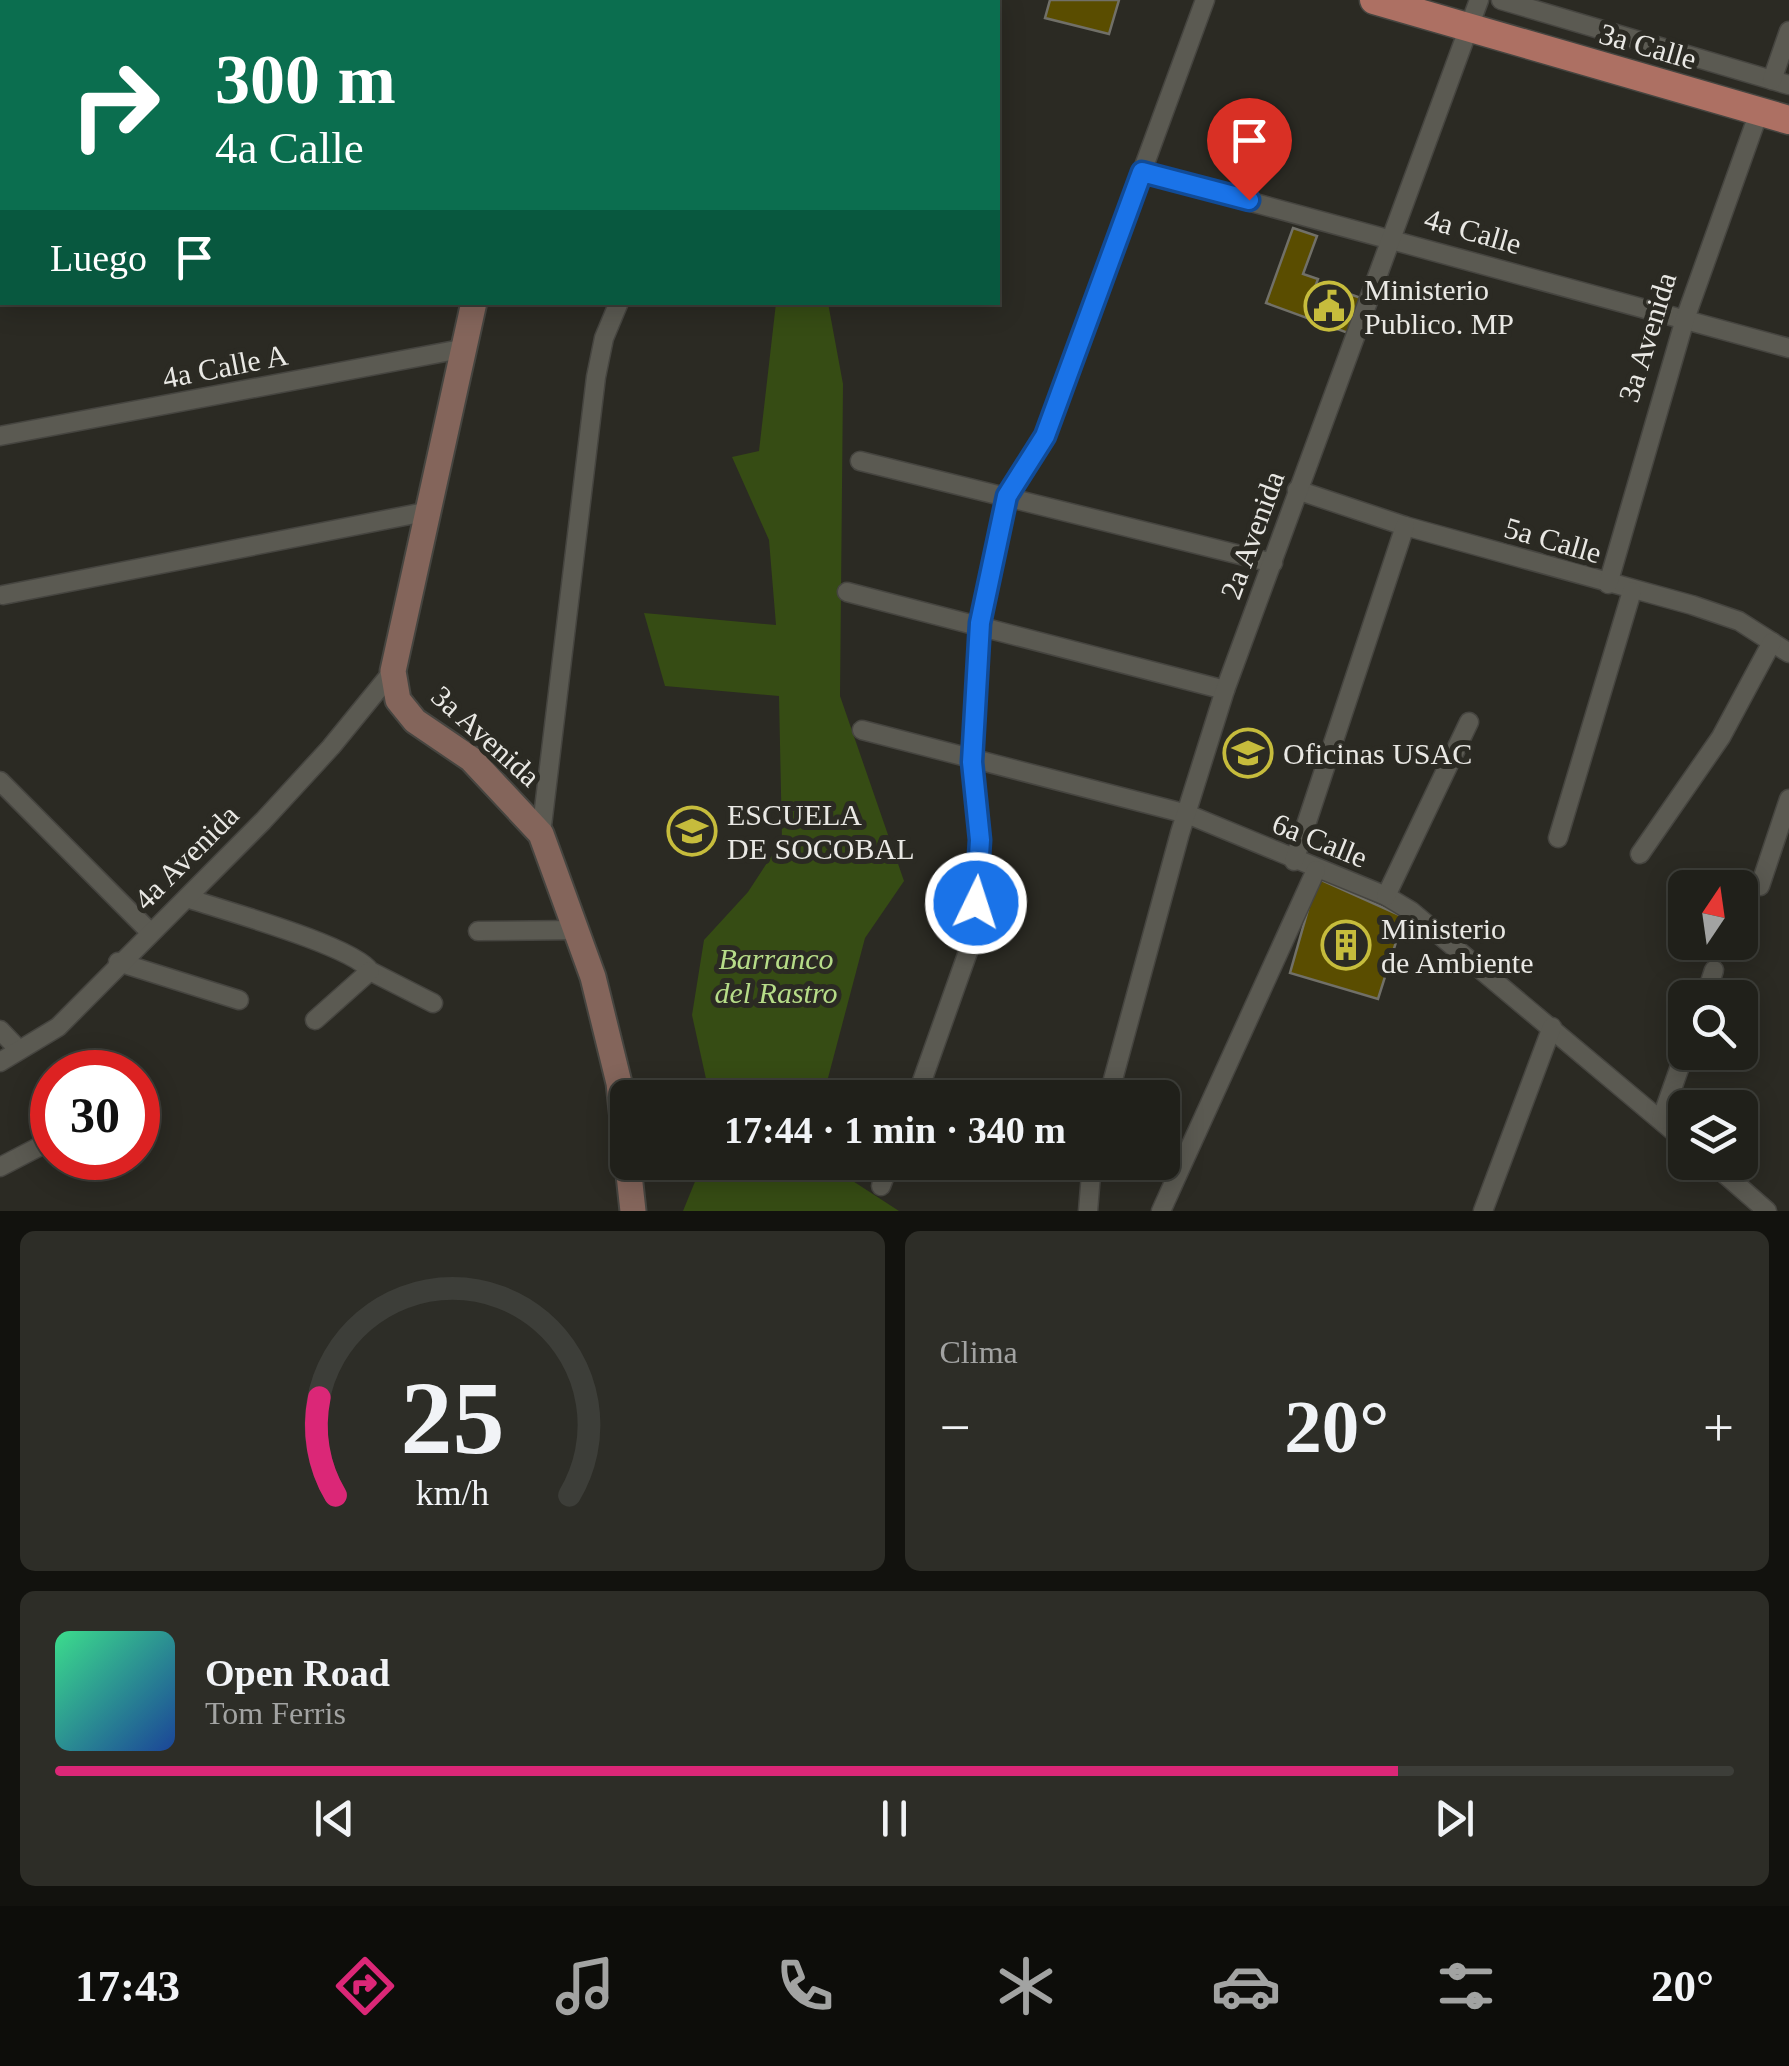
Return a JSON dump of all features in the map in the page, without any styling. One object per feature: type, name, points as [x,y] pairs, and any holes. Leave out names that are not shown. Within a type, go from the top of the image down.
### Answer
[{"type":"main road","name":"3a Calle","points":[[1374,0],[1789,120]]},
{"type":"main road","points":[[393,671],[473,305]]},
{"type":"main road","name":"3a Avenida","points":[[393,671],[398,700],[415,721],[471,759],[541,834],[576,930],[619,1083],[633,1211]]},
{"type":"street","points":[[922,1080],[974,934],[980,840],[972,762],[980,623],[1007,496],[1045,436],[1205,0]]},
{"type":"street","name":"2a Avenida","points":[[1113,1080],[1226,690],[1479,0]]},
{"type":"street","points":[[1501,0],[1781,83],[1789,31]]},
{"type":"street","name":"3a Avenida","points":[[1608,584],[1684,319],[1759,112]]},
{"type":"street","name":"4a Calle","points":[[1142,172],[1789,348]]},
{"type":"street","points":[[541,834],[596,377],[604,338],[617,305]]},
{"type":"street","name":"4a Calle A","points":[[0,436],[461,349]]},
{"type":"street","points":[[860,461],[1272,563]]},
{"type":"street","name":"5a Calle","points":[[1297,490],[1405,526],[1739,621],[1789,652]]},
{"type":"street","points":[[3,595],[430,510]]},
{"type":"street","points":[[1294,861],[1405,526]]},
{"type":"street","points":[[1558,838],[1632,591]]},
{"type":"street","points":[[848,592],[980,623],[1226,690]]},
{"type":"street","points":[[1640,854],[1721,736],[1772,642]]},
{"type":"street","name":"4a Avenida","points":[[0,1062],[58,1027],[332,748],[393,671]]},
{"type":"street","points":[[1386,896],[1469,722]]},
{"type":"street","name":"6a Calle","points":[[862,730],[972,762],[1188,814],[1386,896],[1552,1026],[1668,1126]]},
{"type":"street","points":[[0,781],[150,932]]},
{"type":"street","points":[[1760,886],[1789,799]]},
{"type":"street","points":[[1161,1211],[1316,870]]},
{"type":"street","points":[[187,898],[339,950],[364,963],[370,972],[432,1003]]},
{"type":"street","points":[[478,931],[576,930]]},
{"type":"street","points":[[118,962],[239,1000]]},
{"type":"street","points":[[1710,980],[1714,970]]},
{"type":"street","points":[[316,1020],[370,972]]},
{"type":"street","points":[[1483,1211],[1552,1026]]},
{"type":"street","points":[[0,1030],[19,1050]]},
{"type":"street","points":[[1661,1120],[1679,1070]]},
{"type":"street","points":[[0,1167],[30,1151]]},
{"type":"street","points":[[881,1186],[883,1180]]},
{"type":"street","points":[[1088,1211],[1091,1180]]},
{"type":"street","points":[[1731,1180],[1767,1211]]},
{"type":"green space","name":"Barranco del Rastro","points":[[776,305],[828,305],[843,384],[840,696],[904,881],[865,938],[827,1080],[706,1080],[692,1015],[704,940],[748,892],[782,840],[779,696],[665,686],[644,613],[776,625],[769,540],[732,457],[759,451]]},
{"type":"green space","points":[[696,1180],[851,1180],[899,1211],[683,1211]]},
{"type":"building","points":[[1050,0],[1119,0],[1109,34],[1045,18]]},
{"type":"building","points":[[1293,228],[1317,236],[1303,274],[1318,279],[1314,290],[1322,293],[1324,285],[1361,298],[1348,333],[1266,303]]},
{"type":"building","name":"Ministerio de Ambiente","points":[[1317,878],[1404,917],[1378,999],[1290,973]]},
{"type":"place","name":"Ministerio Publico. MP","points":[[1329,306]]},
{"type":"place","name":"Oficinas USAC","points":[[1248,753]]},
{"type":"place","name":"ESCUELA DE SOCOBAL","points":[[692,831]]},
{"type":"place","name":"Ministerio de Ambiente","points":[[1346,945]]},
{"type":"route","points":[[976,903],[980,840],[972,762],[980,623],[1007,496],[1045,436],[1142,172],[1249,200]]}]
